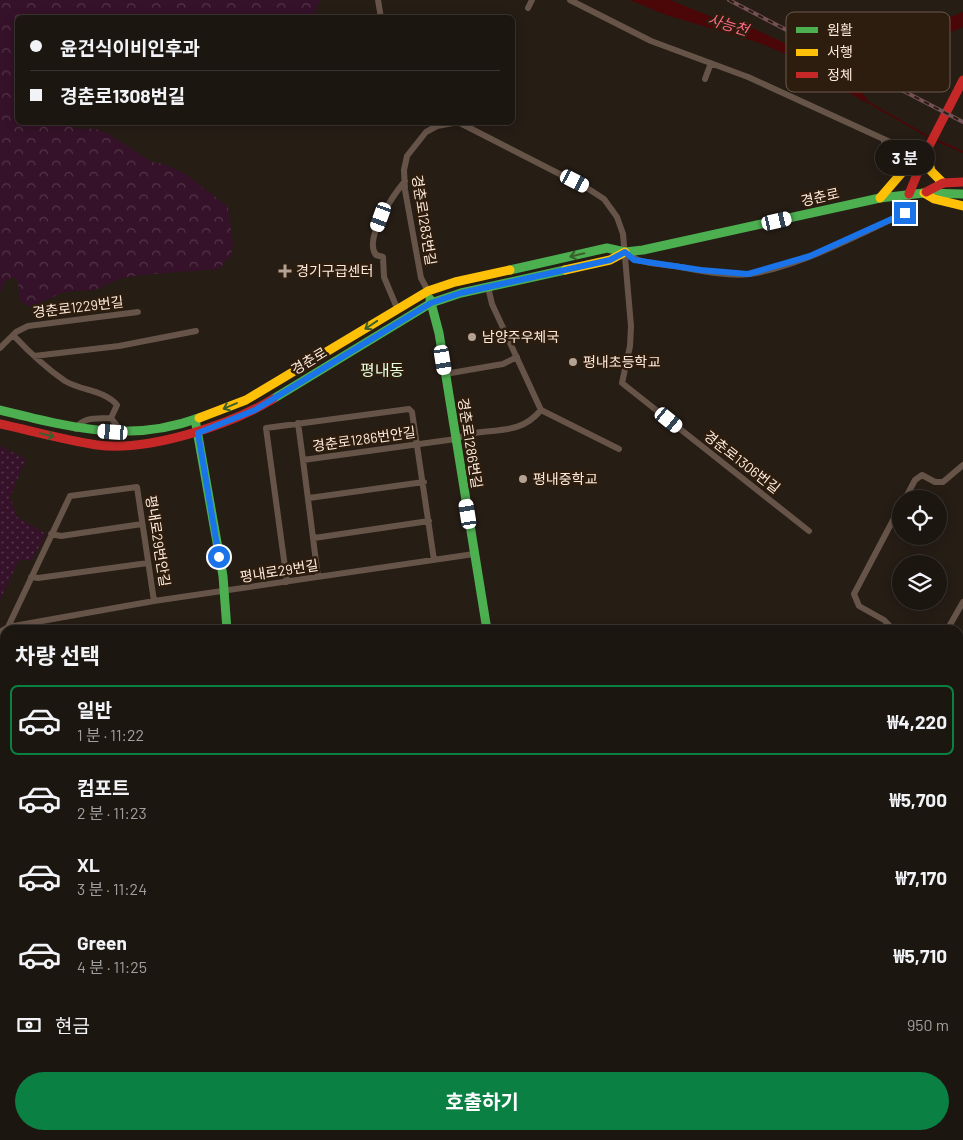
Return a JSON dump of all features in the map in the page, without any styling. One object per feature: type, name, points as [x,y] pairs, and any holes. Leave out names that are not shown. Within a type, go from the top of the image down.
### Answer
[{"type":"main road","points":[[909,194],[929,147],[963,80]]},
{"type":"main road","points":[[880,198],[907,167],[929,147]]},
{"type":"main road","points":[[929,147],[928,167],[931,173],[942,182]]},
{"type":"main road","points":[[963,182],[942,182],[924,193],[934,199],[963,206]]},
{"type":"main road","name":"경춘로","points":[[0,424],[99,445],[133,444],[198,433],[255,410],[431,303],[488,287],[610,260],[625,252],[880,198],[924,193],[963,194]]},
{"type":"main road","name":"경춘로","points":[[0,410],[76,429],[122,432],[146,430],[195,419],[246,400],[311,363],[397,308],[428,291],[455,282],[607,248],[625,252]]},
{"type":"main road","name":"경춘로1286번길","points":[[428,291],[439,333],[486,625]]},
{"type":"main road","points":[[195,419],[224,592],[227,625]]},
{"type":"street","points":[[378,0],[380,15]]},
{"type":"street","points":[[528,8],[532,0]]},
{"type":"street","points":[[570,0],[652,41],[748,77],[912,152],[929,147]]},
{"type":"street","points":[[705,80],[711,63]]},
{"type":"street","name":"경춘로1283번길","points":[[428,291],[421,278],[404,170],[407,156],[426,132],[442,125]]},
{"type":"street","points":[[464,125],[587,188],[604,199],[617,217],[623,234],[625,252],[634,260],[701,270],[748,274],[762,271],[819,252],[905,213],[909,194]]},
{"type":"street","points":[[868,132],[896,151],[907,167]]},
{"type":"street","points":[[397,308],[384,277],[383,257],[376,254],[373,245],[381,217],[397,190],[405,181]]},
{"type":"street","name":"경춘로1306번길","points":[[625,252],[632,326],[622,384],[809,531]]},
{"type":"street","points":[[488,287],[492,304],[541,410],[619,449]]},
{"type":"street","name":"경춘로1229번길","points":[[0,348],[14,335],[28,326],[138,312]]},
{"type":"street","points":[[34,356],[119,346],[196,331]]},
{"type":"street","points":[[14,335],[34,356],[67,382],[112,398],[118,405],[111,418]]},
{"type":"street","points":[[446,374],[503,364],[517,357]]},
{"type":"street","points":[[287,582],[266,428],[298,423],[409,409],[412,412],[424,482],[434,560]]},
{"type":"street","name":"경춘로1286번안길","points":[[318,577],[303,460],[456,439],[464,435],[526,425],[541,410]]},
{"type":"street","points":[[76,429],[78,423],[85,419],[111,418]]},
{"type":"street","points":[[111,418],[122,432]]},
{"type":"street","points":[[298,423],[303,460]]},
{"type":"street","points":[[910,490],[915,480],[922,475],[935,482],[943,482],[963,466]]},
{"type":"street","points":[[309,498],[424,482]]},
{"type":"street","name":"평내로29번안길","points":[[9,625],[70,496],[137,487],[154,601]]},
{"type":"street","points":[[314,538],[429,521]]},
{"type":"street","points":[[889,625],[884,620],[859,606],[854,594],[892,522]]},
{"type":"street","points":[[51,534],[61,536],[142,524]]},
{"type":"street","name":"평내로29번길","points":[[19,625],[154,601],[474,554]]},
{"type":"street","points":[[31,577],[148,562]]},
{"type":"street","points":[[950,625],[963,602]]},
{"type":"green space","points":[[0,0],[320,0],[315,15],[15,15],[15,125],[69,125],[75,128],[96,129],[105,132],[152,162],[164,164],[187,175],[228,207],[233,244],[231,255],[219,269],[141,275],[119,279],[95,290],[65,292],[30,307],[20,301],[18,282],[15,278],[5,282],[0,292]]},
{"type":"green space","points":[[0,446],[26,459],[10,497],[17,517],[46,534],[32,560],[19,560],[0,600]]},
{"type":"water","name":"사능천","points":[[630,0],[670,0],[712,17],[748,26],[786,44],[786,54],[757,42],[666,15]]},
{"type":"water","points":[[963,12],[963,27],[950,32],[950,17]]},
{"type":"water","points":[[848,92],[861,92],[867,98],[864,102]]},
{"type":"waterway","points":[[864,100],[929,137]]},
{"type":"waterway","points":[[936,140],[963,152]]},
{"type":"railway","points":[[729,0],[786,30]]},
{"type":"railway","points":[[905,92],[963,122]]},
{"type":"traffic: fast","points":[[510,270],[607,248],[625,252],[643,250],[880,198],[924,193],[963,194]]},
{"type":"traffic: fast","points":[[273,399],[431,303],[461,293],[565,270]]},
{"type":"traffic: fast","points":[[430,299],[439,333],[486,625]]},
{"type":"traffic: fast","points":[[0,410],[75,427],[123,431],[173,426],[199,418]]},
{"type":"traffic: fast","points":[[195,419],[223,576],[227,625]]},
{"type":"traffic: slow","points":[[880,198],[905,169],[925,152]]},
{"type":"traffic: slow","points":[[927,155],[931,171],[943,183]]},
{"type":"traffic: slow","points":[[924,193],[934,199],[963,206]]},
{"type":"traffic: slow","points":[[565,270],[610,260],[625,252]]},
{"type":"traffic: slow","points":[[199,418],[246,400],[428,291],[455,282],[510,270]]},
{"type":"traffic: jam","points":[[909,194],[927,150],[963,80]]},
{"type":"traffic: jam","points":[[926,192],[943,183],[963,182]]},
{"type":"traffic: jam","points":[[0,424],[97,445],[140,444],[164,440],[212,427],[255,409],[273,399]]},
{"type":"place","name":"경기구급센터","points":[[285,271]]},
{"type":"place","name":"남양주우체국","points":[[472,337]]},
{"type":"place","name":"평내초등학교","points":[[573,362]]},
{"type":"place","name":"평내중학교","points":[[523,479]]},
{"type":"district","name":"평내동","points":[[382,370]]},
{"type":"route","points":[[219,557],[204,459],[198,433],[255,410],[414,311],[461,293],[610,260],[625,252],[634,260],[701,270],[748,274],[810,256],[905,213]]}]
